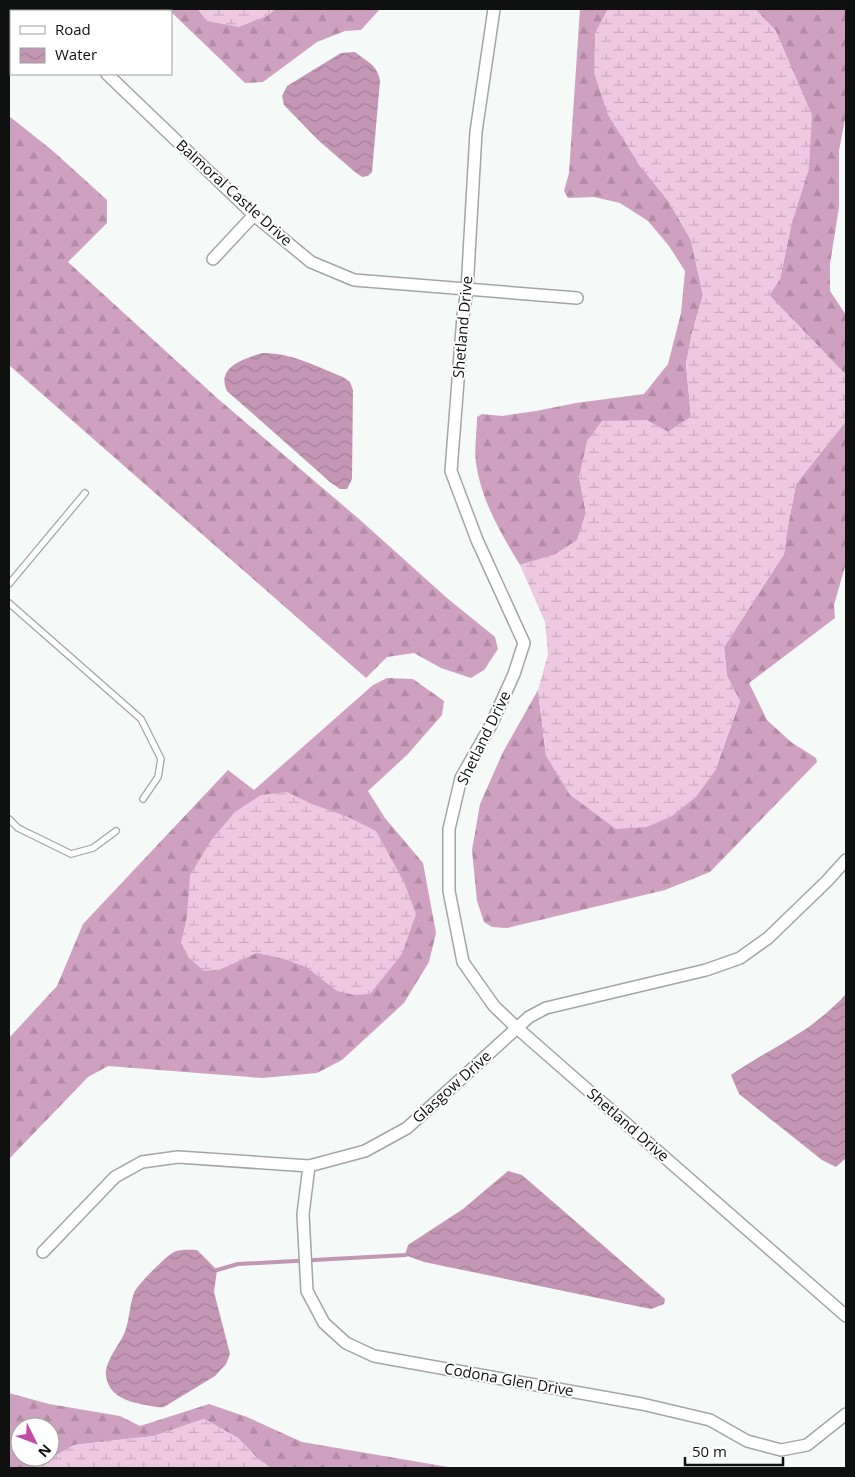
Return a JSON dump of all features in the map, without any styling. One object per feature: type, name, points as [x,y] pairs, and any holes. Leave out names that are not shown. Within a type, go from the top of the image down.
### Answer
[{"type":"street","name":"Shetland Drive","points":[[494,9],[476,132],[467,290],[462,326],[451,471],[476,540],[524,643],[514,674],[492,725],[461,778],[450,829],[449,890],[463,962],[494,1006],[517,1028],[846,1316]]},
{"type":"street","name":"Balmoral Castle Drive","points":[[109,75],[254,215],[311,262],[354,280],[576,298]]},
{"type":"street","points":[[213,259],[254,215]]},
{"type":"street","name":"Glasgow Drive","points":[[43,1252],[115,1177],[142,1162],[178,1157],[309,1166],[365,1151],[407,1128],[529,1017],[546,1008],[706,970],[740,958],[768,938],[846,860]]},
{"type":"street","name":"Codona Glen Drive","points":[[309,1166],[304,1214],[307,1291],[324,1323],[346,1343],[374,1356],[642,1404],[710,1420],[747,1441],[781,1450],[807,1445],[846,1414]]},
{"type":"lane","points":[[9,584],[85,493]]},
{"type":"lane","points":[[9,603],[141,719],[161,759],[158,777],[143,798]]},
{"type":"lane","points":[[9,819],[18,828],[71,854],[93,848],[116,831]]},
{"type":"green space","points":[[198,9],[207,21],[267,16],[275,9],[380,9],[361,30],[345,31],[317,42],[263,82],[245,83],[172,13],[172,10],[169,10]]},
{"type":"green space","points":[[198,9],[275,9],[267,16],[239,27],[207,21]]},
{"type":"green space","points":[[580,9],[608,9],[595,34],[638,163],[669,202],[691,240],[703,295],[692,333],[686,364],[691,417],[668,432],[646,420],[579,476],[586,513],[577,541],[554,555],[520,565],[499,529],[483,491],[475,457],[477,417],[482,414],[502,416],[576,403],[644,394],[668,364],[681,313],[685,271],[669,246],[648,221],[620,203],[594,197],[568,198],[564,191],[569,173]]},
{"type":"green space","points":[[608,9],[755,9],[776,31],[812,115],[809,169],[791,226],[780,279],[769,295],[846,375],[846,421],[796,484],[784,554],[724,647],[727,676],[740,701],[715,771],[696,797],[672,816],[647,827],[616,829],[570,795],[546,756],[538,690],[548,654],[545,622],[520,565],[554,555],[577,540],[586,513],[579,477],[587,441],[602,421],[646,420],[668,432],[691,417],[686,364],[692,333],[703,295],[691,240],[669,202],[638,163],[608,115],[594,73],[595,34]]},
{"type":"green space","points":[[755,9],[846,9],[846,114],[839,151],[839,207],[830,264],[830,291],[846,315],[846,375],[769,295],[780,279],[791,226],[776,31]]},
{"type":"green space","points":[[9,116],[53,151],[107,200],[107,223],[68,262],[217,398],[359,519],[447,598],[495,637],[498,649],[484,670],[471,678],[441,668],[414,653],[387,657],[366,678],[9,365]]},
{"type":"green space","points":[[846,421],[846,563],[834,605],[835,618],[749,683],[767,720],[791,742],[816,758],[817,762],[710,872],[665,890],[507,928],[492,927],[484,922],[477,901],[472,850],[480,804],[503,752],[538,690],[546,756],[715,771],[740,701],[727,676],[724,647],[784,554],[796,484]]},
{"type":"green space","points":[[387,678],[413,679],[444,701],[442,715],[408,754],[368,791],[385,818],[423,863],[436,933],[429,962],[404,1003],[342,1060],[317,1073],[262,1078],[108,1066],[88,1077],[9,1159],[9,1038],[57,986],[83,924],[228,770],[254,790],[373,685]]},
{"type":"green space","points":[[287,792],[312,804],[348,817],[376,831],[404,882],[416,914],[402,954],[370,994],[354,995],[337,991],[306,967],[284,959],[257,953],[219,970],[204,971],[189,958],[181,943],[187,916],[190,875],[212,839],[235,812],[261,795]]},
{"type":"green space","points":[[9,1393],[49,1404],[120,1416],[140,1426],[209,1404],[247,1417],[302,1442],[454,1468],[272,1468],[259,1460],[238,1438],[204,1419],[154,1436],[74,1445],[60,1453],[60,1417],[10,1417],[10,1467],[36,1467],[9,1468]]},
{"type":"green space","points":[[204,1419],[238,1438],[259,1460],[272,1468],[34,1468],[60,1467],[60,1453],[74,1445],[154,1436]]},
{"type":"water","points":[[355,52],[374,67],[380,81],[372,172],[368,176],[362,177],[318,140],[284,105],[282,96],[287,86],[341,53]]},
{"type":"water","points":[[262,353],[283,355],[304,361],[343,377],[350,382],[353,390],[352,479],[347,489],[340,489],[330,482],[227,391],[225,376],[228,370],[240,361]]},
{"type":"water","points":[[846,994],[846,1158],[836,1167],[822,1160],[739,1094],[731,1075],[807,1028]]},
{"type":"water","points":[[508,1171],[522,1175],[665,1299],[664,1304],[651,1309],[424,1262],[405,1255],[408,1245],[463,1209]]},
{"type":"water","points":[[179,1250],[197,1250],[217,1270],[214,1292],[230,1354],[226,1364],[215,1376],[164,1407],[140,1404],[115,1394],[106,1376],[107,1365],[126,1329],[136,1289],[170,1254]]},
{"type":"waterway","points":[[217,1270],[238,1264],[406,1255]]}]
